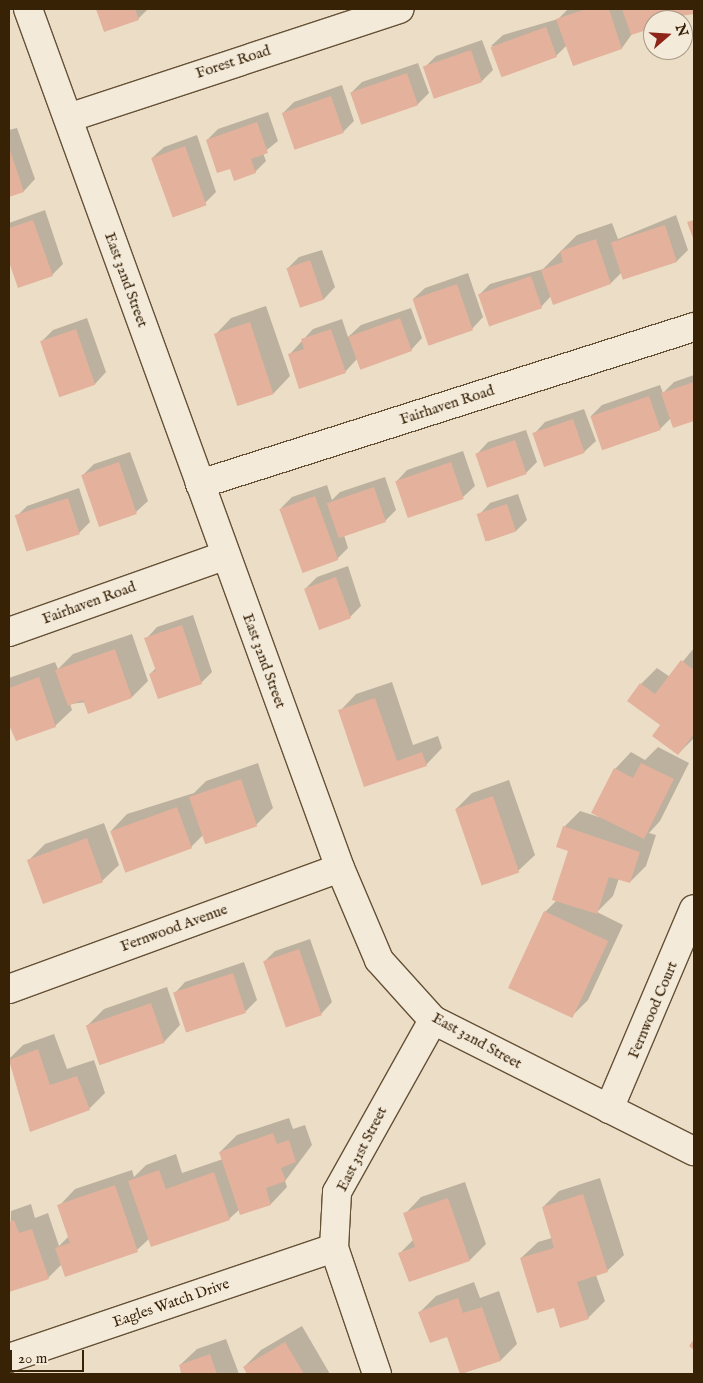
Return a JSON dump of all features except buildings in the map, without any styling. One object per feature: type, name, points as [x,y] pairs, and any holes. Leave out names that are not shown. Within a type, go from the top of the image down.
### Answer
[{"type":"street","name":"East 32nd Street","points":[[28,9],[340,868],[379,960],[433,1020],[694,1151]]},
{"type":"street","name":"Forest Road","points":[[68,118],[400,9]]},
{"type":"street","name":"Fairhaven Road","points":[[200,484],[694,327]]},
{"type":"street","name":"Fairhaven Road","points":[[9,632],[226,555]]},
{"type":"street","name":"Fernwood Avenue","points":[[9,989],[340,868]]},
{"type":"street","name":"Fernwood Court","points":[[609,1109],[694,909]]},
{"type":"street","name":"East 31st Street","points":[[377,1374],[334,1248],[337,1192],[433,1020]]},
{"type":"street","name":"Eagles Watch Drive","points":[[9,1358],[334,1248]]}]
